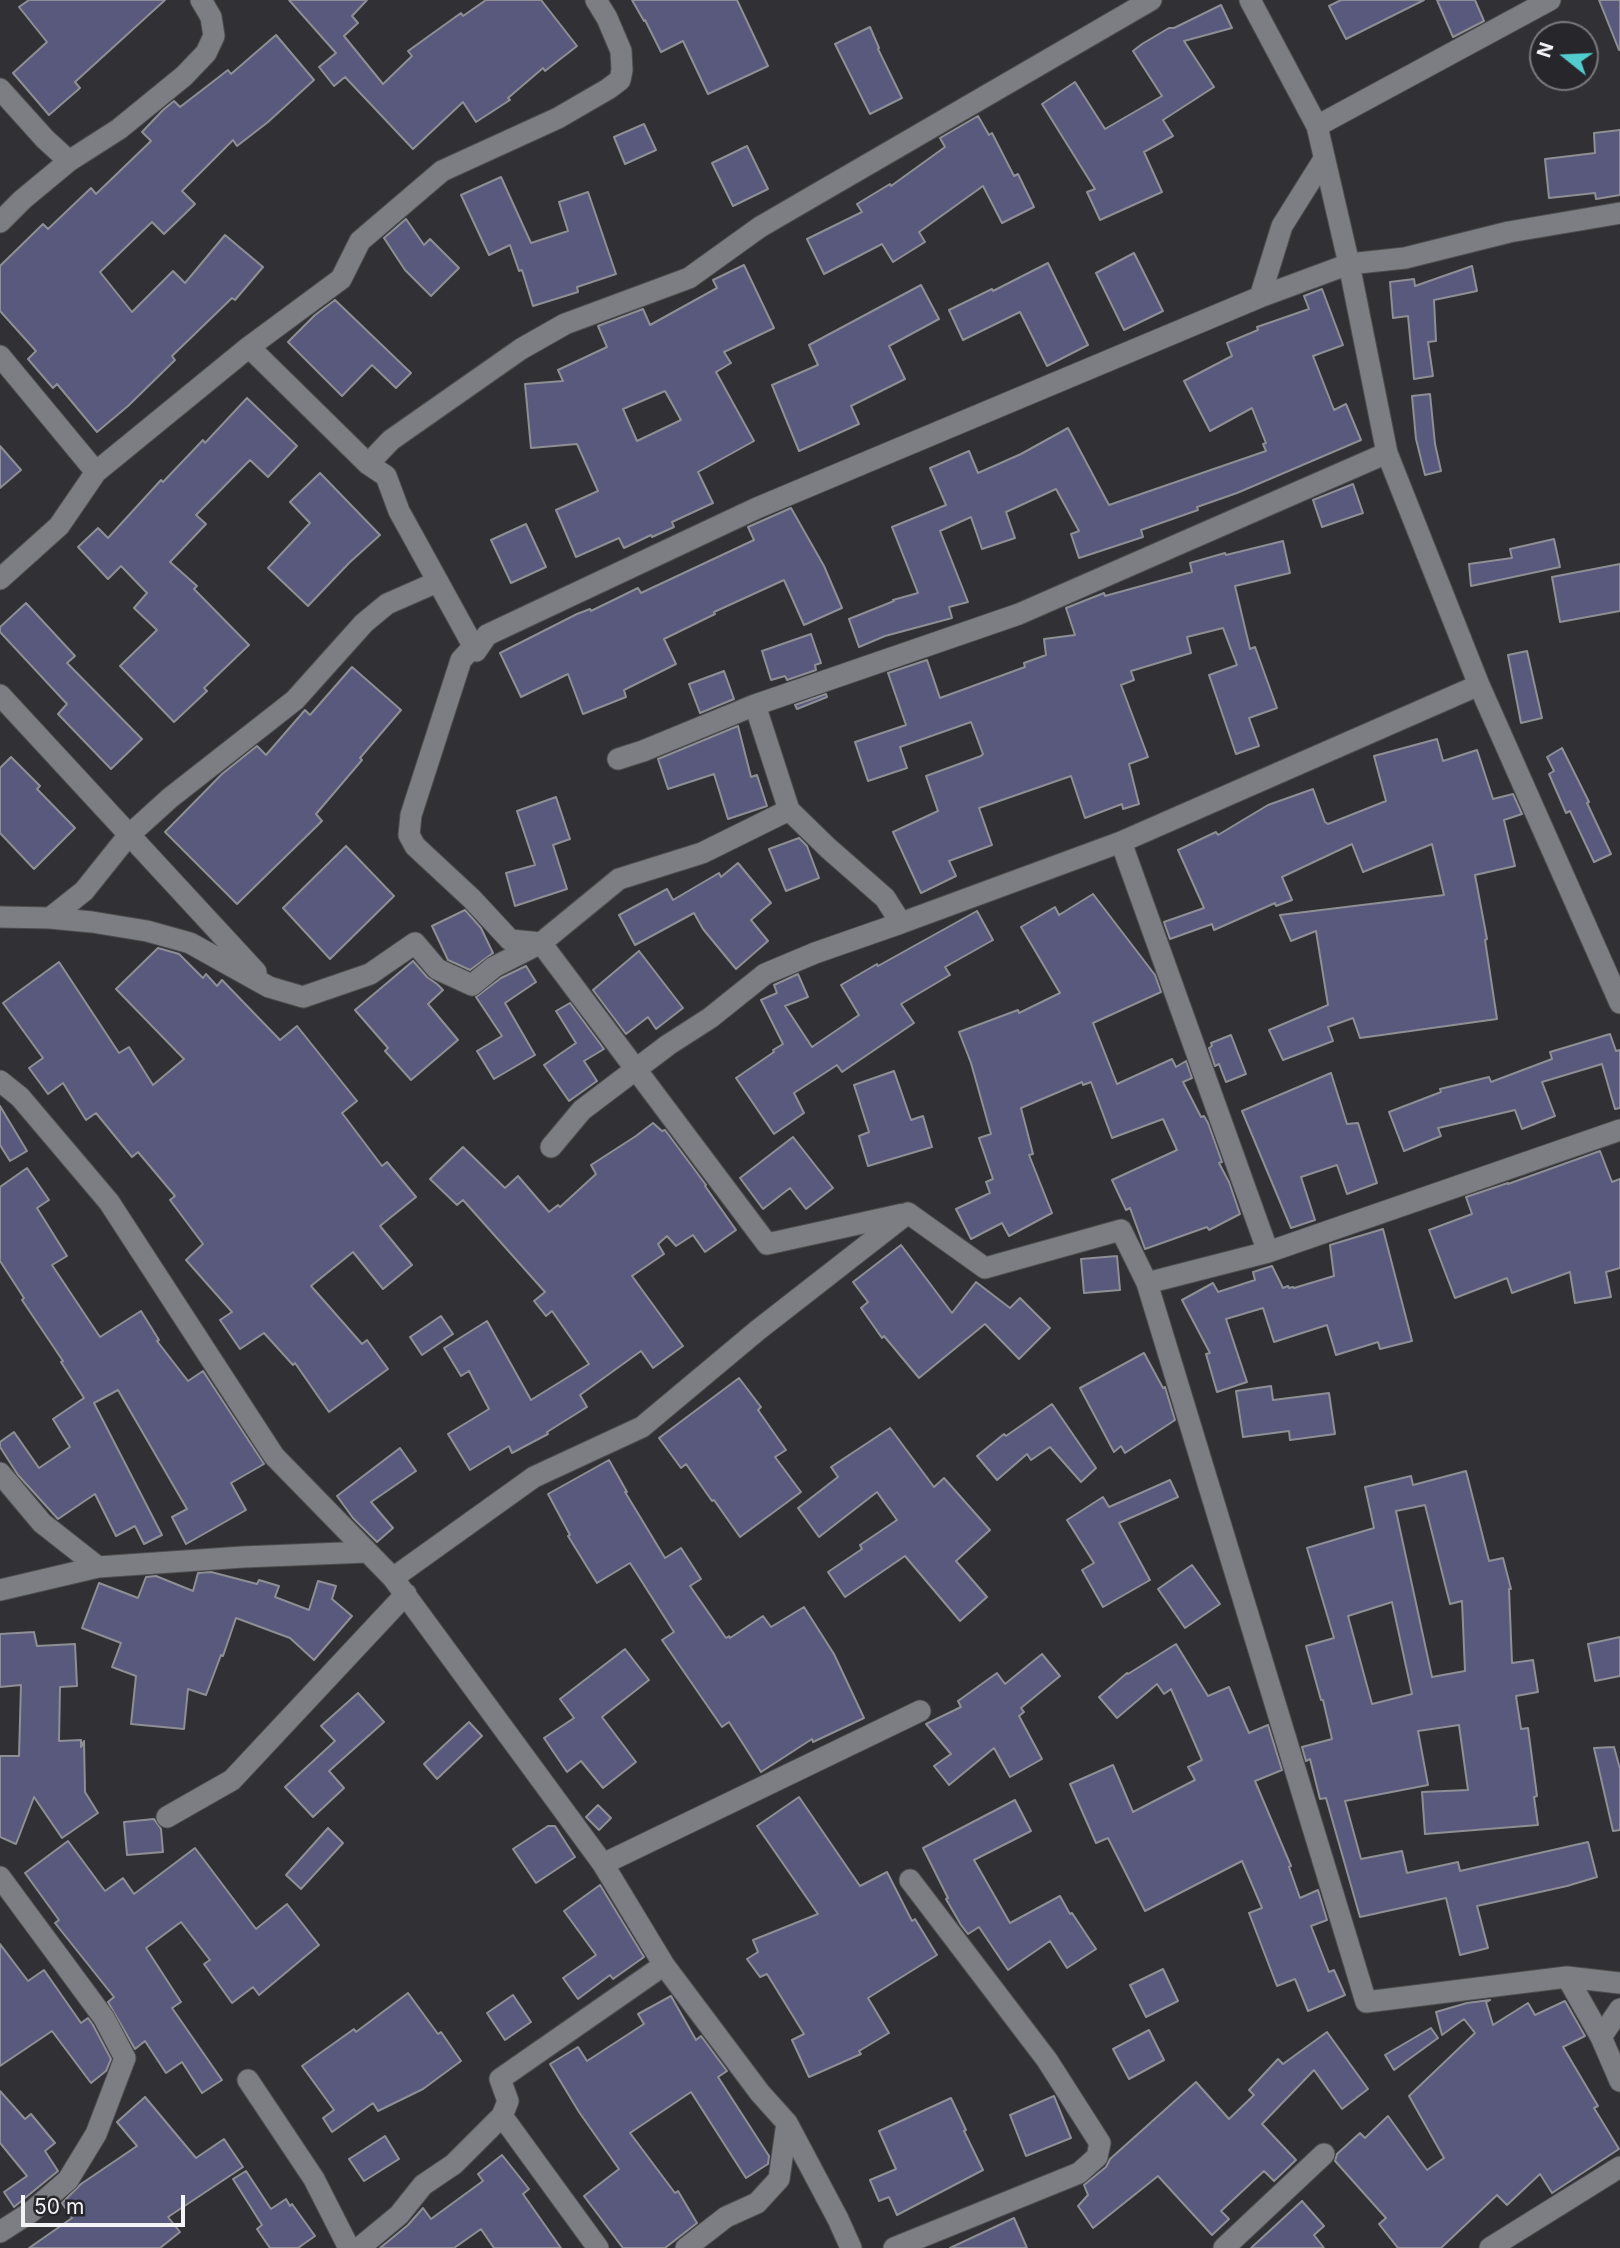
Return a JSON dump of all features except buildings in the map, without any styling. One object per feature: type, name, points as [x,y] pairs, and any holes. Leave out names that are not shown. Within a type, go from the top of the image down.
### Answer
[{"type":"street","points":[[0,222],[69,161],[119,129],[184,76],[206,53],[214,36],[211,17],[201,0]]},
{"type":"street","points":[[0,579],[59,526],[96,472],[249,347],[341,279],[360,241],[442,172],[558,118],[620,80],[621,51],[596,0]]},
{"type":"street","points":[[368,464],[391,440],[521,349],[565,324],[689,278],[760,227],[1151,0]]},
{"type":"street","points":[[1250,0],[1317,126],[1349,264],[1387,453],[1479,685],[1620,1003]]},
{"type":"street","points":[[1317,126],[1550,0]]},
{"type":"street","points":[[0,89],[45,139],[69,161]]},
{"type":"street","points":[[1261,297],[1282,226],[1324,159]]},
{"type":"street","points":[[476,651],[487,635],[757,508],[1261,297],[1349,264],[1405,258],[1508,232],[1620,212]]},
{"type":"street","points":[[249,347],[368,464],[386,476],[399,511],[476,651]]},
{"type":"street","points":[[0,356],[96,472]]},
{"type":"street","points":[[618,759],[755,705],[1019,614],[1387,453]]},
{"type":"street","points":[[50,918],[84,891],[128,836],[170,798],[295,699],[364,623],[387,604],[438,582]]},
{"type":"street","points":[[476,651],[472,648],[461,660],[452,683],[411,814],[409,835],[415,846],[472,899],[510,940],[541,943],[767,1244],[908,1213],[985,1268],[1121,1230],[1147,1283],[1366,2002],[1567,1977],[1620,1983]]},
{"type":"street","points":[[551,1147],[582,1110],[667,1045],[710,1018],[765,974],[1121,842],[1479,685]]},
{"type":"street","points":[[0,695],[269,987]]},
{"type":"street","points":[[755,705],[789,810],[885,898],[901,923]]},
{"type":"street","points":[[0,917],[50,918],[147,931],[190,943],[269,987],[303,997],[370,974],[415,943],[437,969],[471,985],[494,967],[541,943],[618,879],[702,853],[789,810]]},
{"type":"street","points":[[1121,842],[1268,1252]]},
{"type":"street","points":[[0,1081],[20,1097],[108,1202],[274,1455],[399,1586],[603,1864],[664,1965],[760,2093],[787,2123],[838,2219],[850,2248]]},
{"type":"street","points":[[1147,1283],[1268,1252],[1620,1130]]},
{"type":"street","points":[[167,1817],[232,1780],[399,1586],[534,1477],[642,1427],[758,1330],[908,1213]]},
{"type":"street","points":[[0,1473],[42,1523],[98,1567]]},
{"type":"street","points":[[0,1590],[98,1567],[368,1552]]},
{"type":"street","points":[[603,1864],[920,1710]]},
{"type":"street","points":[[0,1877],[104,2018],[125,2058],[96,2134],[68,2180],[31,2212],[0,2232]]},
{"type":"street","points":[[894,2248],[1079,2173],[1097,2157],[1100,2143],[1047,2060],[910,1880]]},
{"type":"street","points":[[359,2248],[399,2215],[423,2185],[454,2164],[502,2116],[508,2101],[500,2079],[664,1965]]},
{"type":"street","points":[[1567,1977],[1601,2037],[1620,2081]]},
{"type":"street","points":[[1601,2037],[1620,2009]]},
{"type":"street","points":[[248,2080],[314,2179],[349,2248]]},
{"type":"street","points":[[502,2116],[598,2248]]},
{"type":"street","points":[[686,2248],[726,2217],[757,2203],[779,2179],[787,2123]]},
{"type":"street","points":[[1224,2248],[1324,2154]]},
{"type":"street","points":[[1490,2248],[1620,2167]]}]
